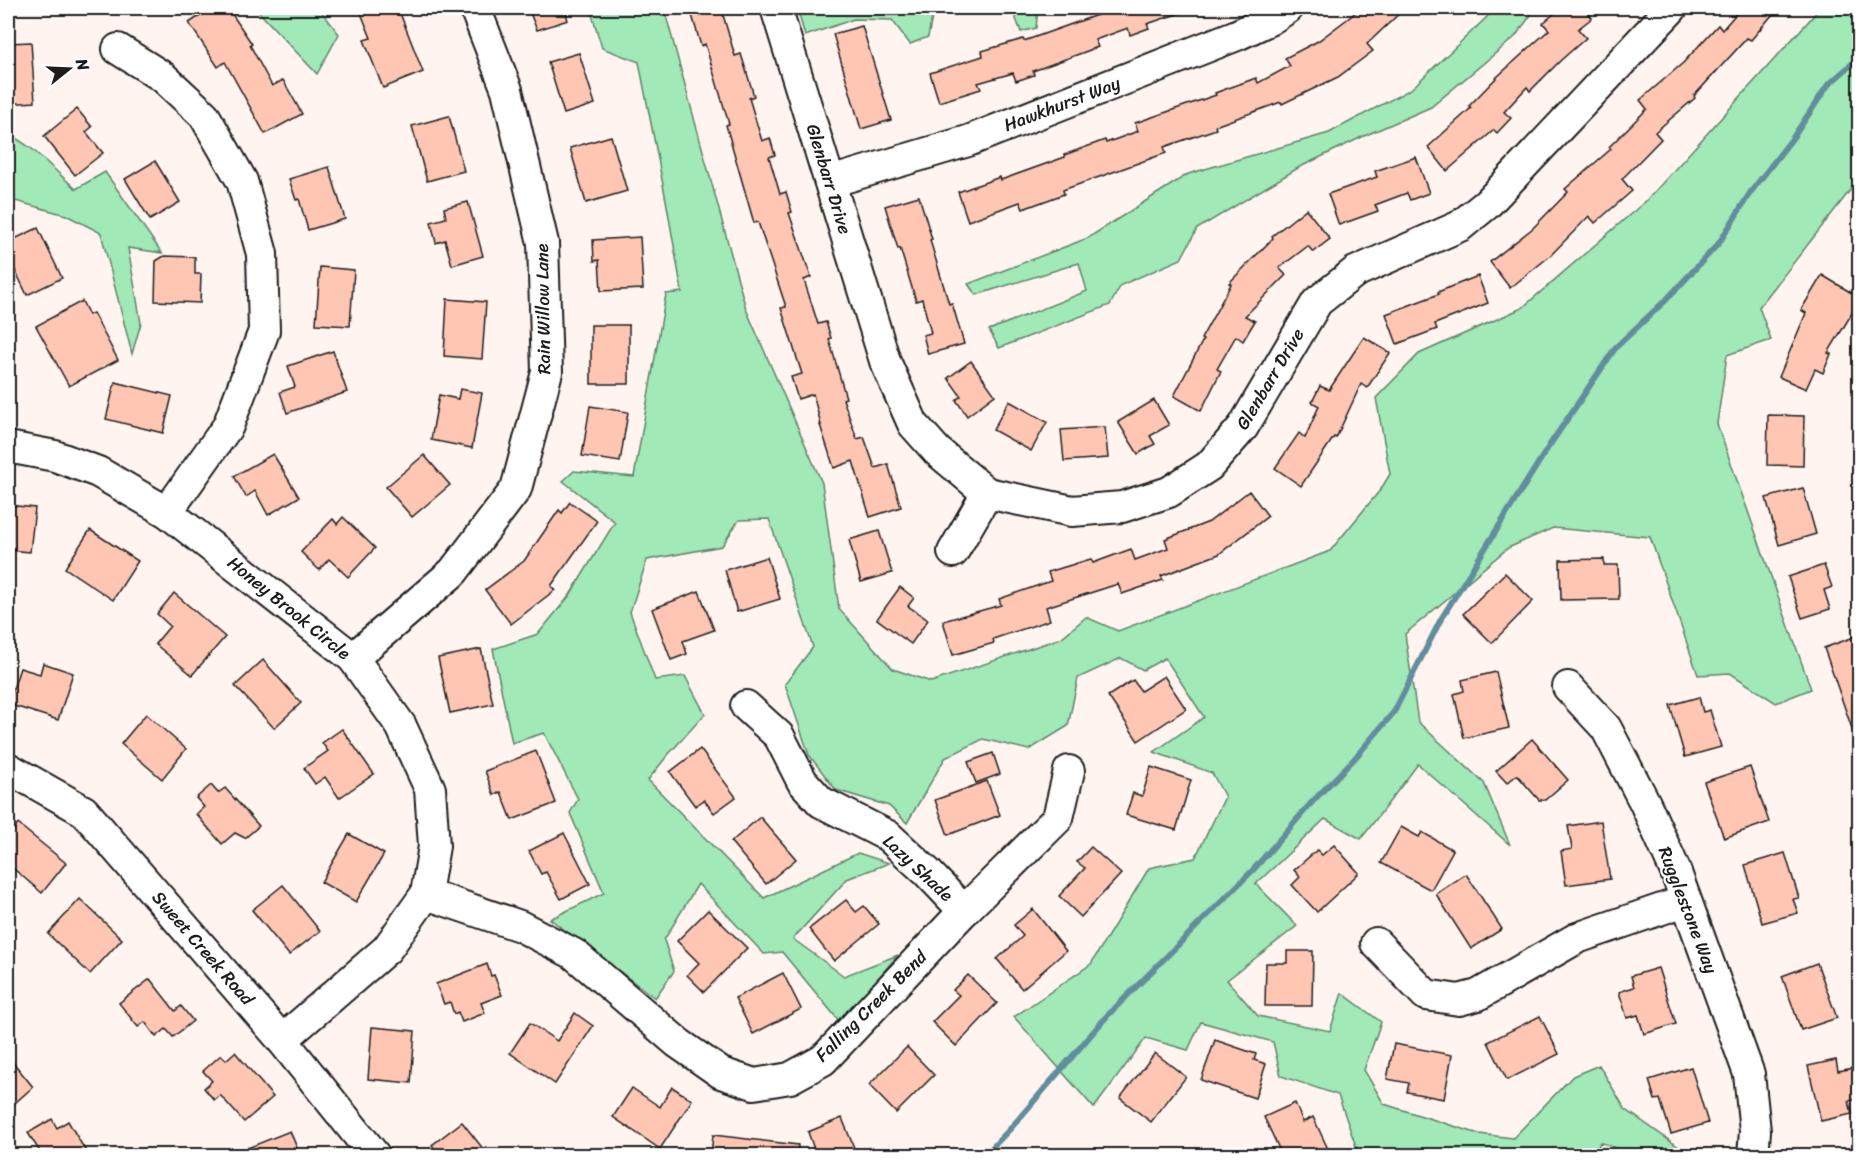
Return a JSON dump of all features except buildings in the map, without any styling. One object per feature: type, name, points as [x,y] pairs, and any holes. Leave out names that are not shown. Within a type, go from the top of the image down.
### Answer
[{"type":"street","name":"Rain Willow Lane","points":[[353,658],[453,572],[516,489],[547,372],[543,243],[507,90],[475,8]]},
{"type":"street","name":"Glenbarr Drive","points":[[776,8],[885,361],[913,424],[937,451],[987,493],[1072,510],[1122,507],[1169,492],[1209,466],[1243,427],[1317,302],[1355,272],[1460,226],[1487,204],[1672,8]]},
{"type":"street","name":"Hawkhurst Way","points":[[830,182],[968,141],[1237,35],[1288,8]]},
{"type":"street","points":[[118,49],[163,77],[204,115],[243,181],[262,254],[264,331],[228,426],[167,512]]},
{"type":"street","name":"Honey Brook Circle","points":[[8,447],[55,456],[98,472],[167,512],[353,658],[401,726],[430,789],[434,846],[426,894],[387,949],[282,1040]]},
{"type":"street","points":[[953,552],[987,493]]},
{"type":"street","name":"Rugglestone Way","points":[[1568,687],[1606,728],[1645,803],[1675,870],[1749,1074],[1755,1131],[1753,1155]]},
{"type":"street","name":"Lazy Shade","points":[[746,706],[779,736],[802,782],[821,802],[888,836],[964,911]]},
{"type":"street","name":"Sweet Creek Road","points":[[8,768],[84,811],[282,1040],[375,1155]]},
{"type":"street","name":"Falling Creek Bend","points":[[426,894],[520,926],[574,954],[678,1043],[721,1073],[754,1084],[790,1078],[823,1060],[964,911],[1058,818],[1069,771]]},
{"type":"street","points":[[1376,943],[1426,995],[1459,1000],[1478,995],[1577,938],[1685,901]]},
{"type":"green space","points":[[255,8],[319,8],[339,34],[317,74]]},
{"type":"green space","points":[[590,8],[664,8],[746,309],[822,483],[839,609],[893,669],[931,682],[1061,638],[1086,617],[1118,631],[1330,551],[1381,489],[1390,474],[1376,398],[1419,354],[1522,308],[1648,199],[1815,14],[1817,8],[1859,8],[1859,179],[1759,307],[1771,340],[1727,355],[1717,424],[1811,689],[1776,703],[1730,673],[1698,675],[1650,537],[1553,528],[1508,548],[1405,634],[1418,722],[1484,783],[1510,845],[1418,764],[1361,839],[1325,819],[1256,884],[1297,926],[1227,980],[1258,1016],[1330,1031],[1342,993],[1381,1022],[1364,1070],[1384,1104],[1479,1134],[1513,1138],[1573,1076],[1599,1065],[1625,1109],[1687,1155],[1634,1155],[1600,1142],[1595,1155],[1359,1155],[1338,1095],[1281,1076],[1273,1042],[1201,1022],[1188,1050],[1146,1038],[1094,1108],[1014,1017],[1091,964],[1149,868],[1195,858],[1225,797],[1212,773],[1154,752],[1204,717],[1165,658],[1143,670],[1121,658],[1078,678],[1068,726],[1029,750],[983,739],[945,758],[907,823],[889,806],[836,790],[809,755],[785,684],[813,647],[769,519],[739,520],[722,546],[647,560],[630,612],[655,680],[685,676],[705,714],[648,780],[764,898],[858,853],[889,863],[847,879],[793,939],[844,976],[898,955],[840,1022],[782,952],[764,954],[698,884],[664,940],[674,971],[655,998],[550,919],[604,893],[570,813],[578,799],[544,733],[512,743],[493,649],[538,634],[570,595],[615,522],[563,481],[574,471],[634,477],[666,294],[682,292],[639,62],[602,48]]},
{"type":"green space","points":[[797,8],[934,8],[928,37],[910,44],[892,20],[854,19],[805,36]]},
{"type":"green space","points":[[1012,8],[1038,8],[1036,28],[1021,32]]},
{"type":"green space","points":[[1492,8],[1536,8],[1515,37],[1431,107],[1298,168],[1197,229],[1181,259],[1121,285],[1110,305],[999,348],[989,330],[1087,291],[1079,263],[976,295],[968,284],[1088,238],[1188,174],[1329,133],[1411,89],[1487,17]]},
{"type":"green space","points":[[8,133],[31,148],[76,189],[105,172],[162,253],[128,248],[141,323],[132,354],[101,233],[66,215],[8,199]]},
{"type":"waterway","points":[[984,1156],[1107,1016],[1254,869],[1394,712],[1441,619],[1549,446],[1616,347],[1667,299],[1719,243],[1750,193],[1794,136],[1828,85],[1860,57]]}]
